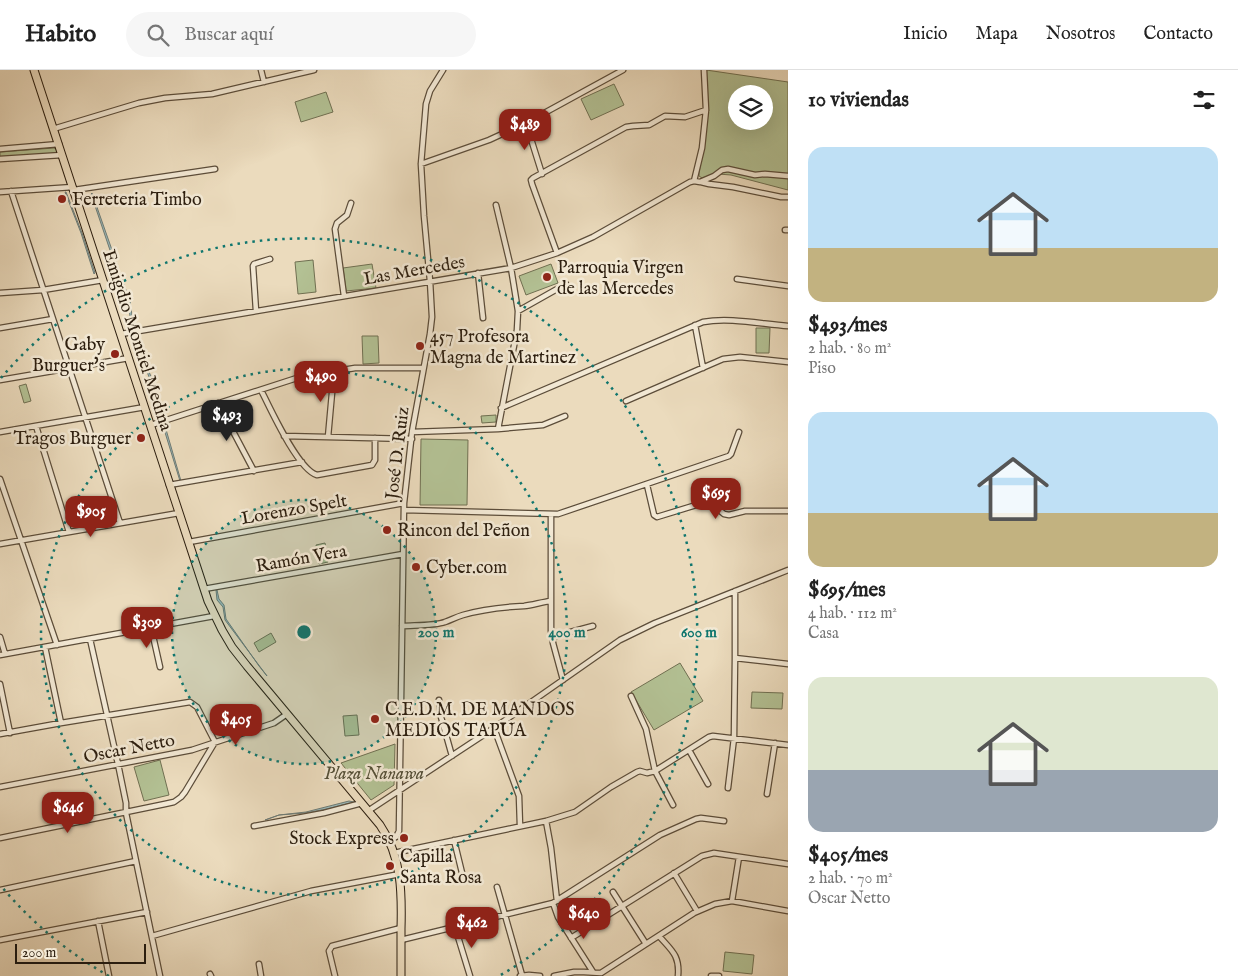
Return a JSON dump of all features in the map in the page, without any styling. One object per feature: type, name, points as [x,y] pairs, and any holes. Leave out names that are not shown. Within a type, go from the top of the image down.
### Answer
[{"type":"main road","name":"Emigdio Montiel Medina","points":[[34,70],[214,616],[232,647],[362,803],[389,840],[400,874],[401,976]]},
{"type":"street","points":[[261,70],[264,82]]},
{"type":"street","points":[[54,129],[139,103],[165,98],[212,94],[314,70]]},
{"type":"street","name":"José D. Ruiz","points":[[389,840],[396,836],[399,831],[404,503],[412,432],[432,317],[421,164],[426,104],[430,91],[443,70]]},
{"type":"street","points":[[421,164],[489,140],[526,123],[623,70]]},
{"type":"street","points":[[704,70],[706,110],[702,148],[694,181],[733,186],[781,197],[788,196]]},
{"type":"street","points":[[556,253],[532,184],[531,180],[533,178],[626,127],[649,125],[665,116],[685,117],[706,110]]},
{"type":"street","points":[[526,123],[542,174]]},
{"type":"street","points":[[0,149],[59,144]]},
{"type":"street","points":[[0,159],[62,155]]},
{"type":"street","points":[[0,192],[73,189],[215,169]]},
{"type":"street","points":[[700,182],[722,170],[728,169],[754,175],[788,176]]},
{"type":"street","name":"Las Mercedes","points":[[121,334],[511,268],[556,253],[593,237],[694,181]]},
{"type":"street","points":[[11,191],[120,523]]},
{"type":"street","points":[[344,296],[335,229],[337,223],[347,215],[351,203]]},
{"type":"street","points":[[496,205],[511,268],[518,311],[517,330],[498,429]]},
{"type":"street","points":[[256,311],[253,266],[257,262],[270,260]]},
{"type":"street","points":[[478,273],[484,318]]},
{"type":"street","points":[[737,279],[788,286]]},
{"type":"street","points":[[0,293],[43,290],[103,280]]},
{"type":"street","points":[[518,311],[566,284]]},
{"type":"street","points":[[0,328],[53,319]]},
{"type":"street","points":[[502,408],[702,322],[744,322],[788,326]]},
{"type":"street","points":[[695,325],[703,368]]},
{"type":"street","points":[[626,401],[731,357],[788,362]]},
{"type":"street","points":[[0,380],[129,358]]},
{"type":"street","points":[[151,425],[300,377],[355,368],[423,368]]},
{"type":"street","points":[[328,436],[334,371]]},
{"type":"street","points":[[261,390],[284,436],[310,472],[317,475],[372,465],[375,460],[375,438]]},
{"type":"street","points":[[218,403],[254,471]]},
{"type":"street","points":[[0,432],[145,407]]},
{"type":"street","points":[[412,432],[498,429],[543,425],[565,416]]},
{"type":"street","points":[[36,426],[69,532]]},
{"type":"street","points":[[404,510],[558,514],[728,456],[731,454],[739,432]]},
{"type":"street","points":[[284,436],[412,438]]},
{"type":"street","points":[[170,485],[302,462]]},
{"type":"street","points":[[0,479],[57,644]]},
{"type":"street","points":[[647,485],[654,516],[657,517],[706,502],[712,503],[724,514],[745,511],[788,511]]},
{"type":"street","name":"Lorenzo Spelt","points":[[189,542],[404,503]]},
{"type":"street","points":[[0,544],[179,513]]},
{"type":"street","points":[[551,515],[552,637],[563,680]]},
{"type":"street","name":"Ramón Vera","points":[[204,590],[403,554]]},
{"type":"street","points":[[368,811],[494,728],[620,640],[655,623],[788,570]]},
{"type":"street","points":[[728,788],[734,738],[735,591]]},
{"type":"street","points":[[402,626],[437,624],[474,612],[551,602]]},
{"type":"street","points":[[0,637],[3,654],[214,616]]},
{"type":"street","points":[[552,637],[593,626]]},
{"type":"street","points":[[152,627],[160,667]]},
{"type":"street","points":[[90,639],[118,764],[126,803],[126,813],[160,976]]},
{"type":"street","points":[[45,647],[61,723]]},
{"type":"street","points":[[735,658],[788,664]]},
{"type":"street","points":[[0,684],[10,732]]},
{"type":"street","points":[[631,696],[646,730],[655,771],[673,805]]},
{"type":"street","points":[[439,700],[441,717],[452,756]]},
{"type":"street","points":[[0,734],[190,702],[197,708],[215,742],[181,797],[174,802],[0,838]]},
{"type":"street","name":"Oscar Netto","points":[[0,787],[192,750],[274,723],[287,714]]},
{"type":"street","points":[[494,728],[519,796],[520,826]]},
{"type":"street","points":[[394,853],[546,821],[574,812],[639,771],[646,773],[655,771],[709,737],[734,738],[788,745]]},
{"type":"street","points":[[767,794],[775,744]]},
{"type":"street","points":[[689,750],[708,784]]},
{"type":"street","points":[[254,826],[324,813],[362,803]]},
{"type":"street","points":[[401,940],[555,902],[660,834],[696,819],[724,821]]},
{"type":"street","points":[[546,821],[551,848],[558,917],[593,972]]},
{"type":"street","points":[[454,840],[464,881]]},
{"type":"street","points":[[571,938],[698,858],[709,854],[788,864]]},
{"type":"street","points":[[732,901],[739,857]]},
{"type":"street","points":[[0,890],[136,861]]},
{"type":"street","points":[[674,873],[697,911]]},
{"type":"street","points":[[152,936],[311,891],[400,874]]},
{"type":"street","points":[[496,887],[520,976],[540,976]]},
{"type":"street","points":[[613,892],[646,944]]},
{"type":"street","points":[[554,976],[574,972],[604,972],[697,911],[715,904],[732,901],[788,911]]},
{"type":"street","points":[[0,940],[147,912]]},
{"type":"street","points":[[98,921],[109,976]]},
{"type":"street","points":[[455,927],[470,976]]},
{"type":"street","points":[[335,976],[329,951],[332,946],[401,928]]},
{"type":"street","points":[[659,936],[676,957],[678,976]]},
{"type":"street","points":[[259,964],[262,976]]},
{"type":"street","points":[[713,976],[719,976]]},
{"type":"green space","points":[[706,70],[788,82],[788,190],[731,175],[718,174],[702,178],[699,176],[699,173],[707,113]]},
{"type":"green space","points":[[614,84],[624,105],[591,120],[581,99]]},
{"type":"green space","points":[[326,92],[333,112],[301,122],[295,102]]},
{"type":"green space","points":[[54,148],[57,152],[56,154],[0,157],[0,152]]},
{"type":"green space","points":[[313,260],[316,292],[298,294],[295,262]]},
{"type":"green space","points":[[372,264],[376,288],[346,291],[343,268]]},
{"type":"green space","points":[[551,264],[558,283],[526,295],[519,276]]},
{"type":"green space","points":[[756,328],[770,328],[769,353],[756,353]]},
{"type":"green space","points":[[362,336],[378,336],[379,363],[363,364]]},
{"type":"green space","points":[[26,384],[31,401],[24,403],[19,386]]},
{"type":"green space","points":[[496,415],[496,422],[482,423],[481,416]]},
{"type":"green space","points":[[421,439],[468,440],[467,505],[420,505]]},
{"type":"green space","points":[[325,543],[328,562],[319,564],[316,545]]},
{"type":"green space","points":[[271,633],[276,642],[259,652],[254,643]]},
{"type":"green space","points":[[680,663],[703,701],[654,730],[631,692]]},
{"type":"green space","points":[[752,692],[783,693],[782,709],[751,708]]},
{"type":"green space","points":[[357,715],[359,735],[345,736],[343,716]]},
{"type":"green space","name":"Plaza Nanawa","points":[[395,744],[394,785],[371,800],[341,763]]},
{"type":"green space","points":[[160,760],[169,795],[144,801],[134,767]]},
{"type":"green space","points":[[725,952],[754,955],[752,974],[723,971]]},
{"type":"water","points":[[65,192],[82,233],[94,274],[81,233]]},
{"type":"water","points":[[91,194],[118,267],[116,268]]},
{"type":"water","points":[[119,271],[130,301],[133,323],[136,328],[134,329],[131,323],[128,302]]},
{"type":"water","points":[[137,334],[139,334],[145,363],[154,383],[160,415],[164,418],[158,415],[143,361]]},
{"type":"water","points":[[166,423],[165,426],[181,481],[163,426]]},
{"type":"water","points":[[216,590],[219,599],[224,605],[226,619],[252,656],[225,620],[223,607],[217,600]]},
{"type":"water","points":[[349,801],[354,802],[305,813],[279,815],[306,812]]},
{"type":"place","name":"Ferreteria Timbo","points":[[62,199]]},
{"type":"place","name":"Parroquia Virgen de las Mercedes","points":[[547,277]]},
{"type":"place","name":"457 Profesora Magna de Martinez","points":[[420,346]]},
{"type":"place","name":"Gaby Burguer's","points":[[115,354]]},
{"type":"place","name":"Tragos Burguer","points":[[141,438]]},
{"type":"place","name":"Rincon del Peñon","points":[[387,530]]},
{"type":"place","name":"Cyber.com","points":[[416,567]]},
{"type":"place","name":"C.E.D.M. DE MANDOS MEDIOS TAPUA","points":[[375,719]]},
{"type":"place","name":"Stock Express","points":[[404,838]]},
{"type":"place","name":"Capilla Santa Rosa","points":[[390,866]]}]
